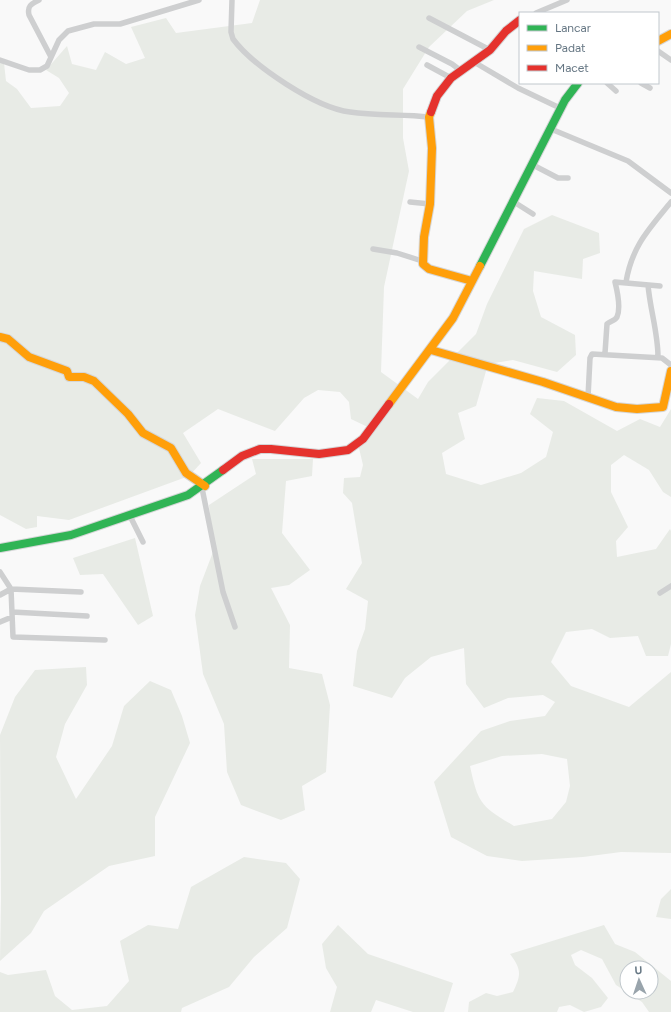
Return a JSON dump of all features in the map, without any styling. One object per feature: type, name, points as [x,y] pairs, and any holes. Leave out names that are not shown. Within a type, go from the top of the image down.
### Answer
[{"type":"street","points":[[38,0],[28,8],[29,15],[51,57]]},
{"type":"street","points":[[0,60],[35,71],[46,66],[62,36],[68,32],[94,24],[120,24],[199,0]]},
{"type":"street","points":[[232,0],[231,32],[233,39],[252,60],[272,75],[302,93],[342,111],[429,117]]},
{"type":"street","points":[[538,12],[567,0]]},
{"type":"street","points":[[430,18],[490,50]]},
{"type":"street","points":[[472,280],[430,269],[424,266],[422,261],[430,204],[432,148],[429,117],[437,96],[451,78],[460,70],[490,50],[506,31],[519,21]]},
{"type":"street","points":[[659,40],[671,34]]},
{"type":"street","points":[[419,47],[452,64],[460,70]]},
{"type":"street","points":[[659,52],[671,60]]},
{"type":"street","points":[[474,62],[512,84],[562,109]]},
{"type":"street","points":[[426,65],[451,78]]},
{"type":"street","points":[[0,548],[71,535],[188,495],[203,487],[232,464],[257,449],[274,448],[289,452],[321,454],[348,450],[363,439],[431,350],[453,318],[551,129],[577,84]]},
{"type":"street","points":[[608,84],[616,91]]},
{"type":"street","points":[[643,84],[650,88]]},
{"type":"street","points":[[551,129],[628,161],[671,193]]},
{"type":"street","points":[[533,165],[558,178],[568,178]]},
{"type":"street","points":[[410,202],[430,204]]},
{"type":"street","points":[[514,202],[533,214]]},
{"type":"street","points":[[626,282],[630,262],[640,242],[671,202]]},
{"type":"street","points":[[373,249],[397,253],[422,261]]},
{"type":"street","points":[[605,354],[607,324],[615,320],[618,314],[617,287],[614,283],[626,282],[660,286]]},
{"type":"street","points":[[648,285],[650,310],[657,341],[658,357]]},
{"type":"street","points":[[0,337],[8,339],[29,356],[67,371],[69,377],[84,377],[94,381],[128,414],[143,433],[171,448],[186,473],[203,487],[223,592],[235,628]]},
{"type":"street","points":[[431,350],[588,397],[616,407],[637,409],[663,407],[671,371]]},
{"type":"street","points":[[588,397],[590,355],[595,353],[626,357],[658,357],[664,359],[671,365]]},
{"type":"street","points":[[130,514],[143,542]]},
{"type":"street","points":[[0,572],[11,589],[13,637],[105,640]]},
{"type":"street","points":[[660,593],[671,586]]},
{"type":"street","points":[[0,595],[11,589],[81,592]]},
{"type":"street","points":[[0,622],[12,615],[87,616]]},
{"type":"shaded area","points":[[260,0],[494,0],[467,11],[429,47],[403,89],[403,138],[409,171],[384,287],[381,372],[418,399],[428,382],[476,334],[487,304],[524,229],[552,215],[599,233],[600,253],[583,259],[582,279],[534,271],[533,291],[541,317],[575,335],[576,355],[557,372],[513,360],[488,364],[476,406],[458,413],[465,439],[442,453],[446,474],[481,485],[521,473],[546,457],[553,432],[530,414],[537,398],[564,401],[617,431],[640,419],[660,427],[671,409],[671,497],[663,492],[649,470],[624,455],[611,465],[611,492],[628,527],[616,541],[617,557],[656,549],[670,529],[671,531],[671,644],[668,656],[646,656],[638,636],[610,638],[592,629],[566,632],[551,662],[571,686],[629,707],[671,672],[671,853],[621,852],[583,857],[522,861],[487,856],[451,837],[434,782],[481,731],[510,721],[545,716],[555,702],[543,695],[508,698],[484,708],[466,684],[464,648],[431,657],[405,678],[392,698],[353,686],[357,651],[365,629],[368,601],[346,589],[362,563],[352,503],[343,493],[344,478],[360,477],[363,465],[358,444],[372,429],[351,419],[349,402],[340,392],[318,390],[304,398],[275,431],[218,409],[183,433],[201,463],[189,476],[69,520],[37,516],[37,527],[26,529],[0,515],[0,62],[4,63],[6,81],[17,89],[31,108],[60,106],[69,93],[59,78],[46,70],[67,46],[72,64],[96,70],[105,52],[126,64],[145,58],[131,27],[166,18],[176,33],[252,23]],"holes":[[[542,754],[567,759],[570,786],[566,802],[552,819],[514,826],[494,814],[483,803],[476,789],[470,766],[502,756]]]},
{"type":"shaded area","points":[[252,459],[313,459],[312,476],[286,481],[282,533],[310,570],[289,585],[271,588],[290,625],[289,668],[322,674],[330,705],[326,772],[302,786],[305,810],[281,820],[241,805],[227,772],[224,724],[203,674],[195,615],[200,586],[213,552],[209,505],[256,474]]},
{"type":"shaded area","points":[[135,538],[153,616],[138,625],[103,574],[80,575],[73,558]]},
{"type":"shaded area","points":[[86,667],[87,685],[65,724],[56,757],[76,799],[112,746],[124,706],[150,681],[171,690],[182,716],[190,743],[155,817],[155,856],[109,866],[44,911],[31,933],[0,961],[0,735],[15,697],[35,670]]},
{"type":"shaded area","points":[[244,857],[286,863],[300,879],[287,928],[254,957],[229,987],[182,1008],[181,1012],[0,1012],[0,972],[8,975],[46,970],[55,996],[72,1010],[107,1006],[129,981],[120,941],[148,925],[178,929],[191,887]]},
{"type":"shaded area","points":[[671,889],[671,919],[656,917],[661,899]]},
{"type":"shaded area","points":[[338,925],[368,954],[453,983],[444,1012],[413,1012],[376,1000],[371,1012],[330,1012],[337,987],[326,968],[322,944]]},
{"type":"shaded area","points":[[604,925],[615,944],[635,952],[645,960],[619,960],[619,987],[616,985],[602,959],[581,950],[571,955],[575,965],[592,978],[608,998],[601,1007],[584,1012],[570,1005],[559,1007],[557,1012],[468,1012],[469,1002],[486,993],[497,996],[513,992],[519,977],[517,964],[510,954]]},
{"type":"shaded area","points":[[659,971],[671,981],[671,1012],[649,1012],[639,1000],[659,1000]]},
{"type":"traffic: fast","points":[[480,266],[565,100],[577,84]]},
{"type":"traffic: fast","points":[[0,548],[71,535],[188,495],[223,470]]},
{"type":"traffic: slow","points":[[659,40],[671,34]]},
{"type":"traffic: slow","points":[[431,112],[429,117],[432,148],[430,204],[424,237],[423,264],[429,269],[472,281]]},
{"type":"traffic: slow","points":[[389,404],[453,318],[480,266]]},
{"type":"traffic: slow","points":[[0,337],[8,339],[29,357],[67,371],[69,377],[84,377],[94,381],[128,414],[143,433],[171,448],[186,473],[205,486]]},
{"type":"traffic: slow","points":[[431,350],[543,382],[616,407],[637,409],[663,407],[671,371]]},
{"type":"traffic: jam","points":[[431,112],[437,96],[451,78],[490,50],[506,31],[519,21]]},
{"type":"traffic: jam","points":[[223,470],[242,456],[260,449],[319,454],[348,450],[363,439],[389,404]]}]
